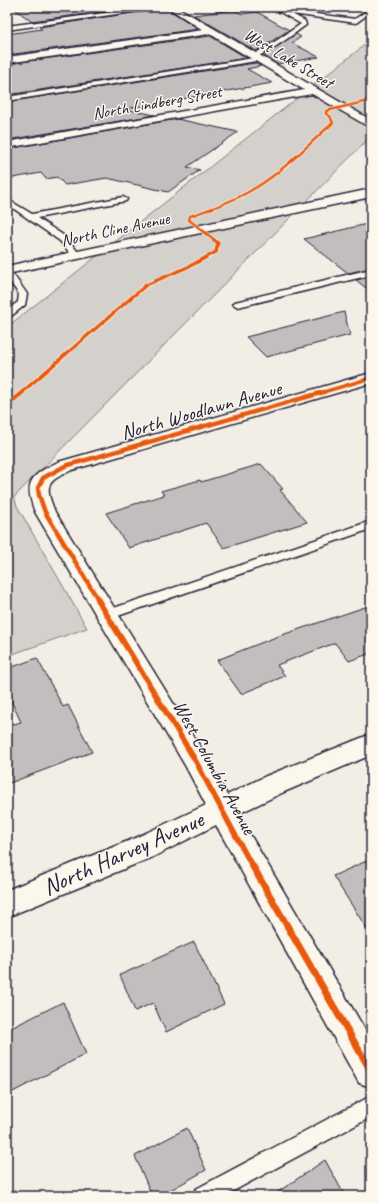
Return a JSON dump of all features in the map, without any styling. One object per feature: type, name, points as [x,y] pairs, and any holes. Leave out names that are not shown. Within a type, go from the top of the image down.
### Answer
[{"type":"street","name":"West Lake Street","points":[[170,7],[371,124]]},
{"type":"street","points":[[7,60],[212,31]]},
{"type":"street","name":"North Lindberg Street","points":[[7,145],[313,91]]},
{"type":"street","name":"North Cline Avenue","points":[[7,271],[371,193]]},
{"type":"street","name":"North Woodlawn Avenue","points":[[43,478],[52,472],[77,462],[371,378]]},
{"type":"street","name":"West Columbia Avenue","points":[[43,478],[38,485],[38,493],[45,512],[195,760],[245,853],[371,1071]]},
{"type":"street","name":"North Harvey Avenue","points":[[7,904],[143,848],[275,784],[371,744]]},
{"type":"lane","points":[[7,28],[162,7]]},
{"type":"lane","points":[[7,99],[257,58],[304,24],[303,22],[274,7]]},
{"type":"lane","points":[[293,13],[356,21],[371,10]]},
{"type":"lane","points":[[30,217],[123,199]]},
{"type":"lane","points":[[7,201],[63,239],[77,256]]},
{"type":"lane","points":[[7,271],[23,294],[22,303],[7,315]]},
{"type":"lane","points":[[238,304],[371,272]]},
{"type":"lane","points":[[107,615],[371,526]]},
{"type":"lane","points":[[203,1196],[371,1106]]},
{"type":"shaded area","points":[[371,40],[371,136],[14,497],[17,506],[87,628],[7,656],[7,327]]},
{"type":"building","points":[[12,7],[140,7],[31,21]]},
{"type":"building","points":[[166,8],[199,29],[7,55],[7,34],[42,29],[39,27]]},
{"type":"building","points":[[234,10],[242,14],[257,12],[289,30],[256,51],[194,15]]},
{"type":"building","points":[[296,34],[301,37],[292,43],[319,57],[277,64],[263,55]]},
{"type":"building","points":[[210,36],[247,58],[7,95],[7,64]]},
{"type":"building","points":[[255,63],[261,66],[247,69],[272,83],[125,109],[155,115],[7,140],[7,102]]},
{"type":"building","points":[[177,119],[238,132],[187,167],[200,170],[168,192],[107,178],[65,185],[57,177],[46,179],[41,173],[7,179],[7,149]]},
{"type":"building","points":[[371,223],[371,268],[348,273],[304,239]]},
{"type":"building","points":[[371,277],[371,292],[356,280]]},
{"type":"building","points":[[344,312],[350,335],[266,357],[246,337]]},
{"type":"building","points":[[261,464],[283,489],[280,490],[307,522],[224,548],[206,523],[129,548],[106,513],[164,495],[161,491],[200,480],[201,482]]},
{"type":"building","points":[[371,605],[371,653],[349,661],[335,643],[277,665],[285,676],[241,694],[217,660],[276,637]]},
{"type":"building","points":[[37,658],[63,707],[68,705],[92,752],[7,784],[7,726],[21,722],[7,692],[7,669]]},
{"type":"building","points":[[371,859],[371,935],[333,876]]},
{"type":"building","points":[[194,942],[224,1004],[166,1032],[153,1003],[135,1011],[120,975]]},
{"type":"building","points":[[63,1002],[86,1054],[7,1095],[7,1030]]},
{"type":"building","points":[[187,1128],[206,1170],[160,1196],[152,1196],[135,1156]]},
{"type":"building","points":[[325,1160],[345,1196],[272,1196]]},
{"type":"cycle path","points":[[7,405],[146,285],[190,266],[216,252],[218,243],[189,220],[190,216],[222,205],[250,191],[274,175],[333,123],[330,116],[326,114],[326,111],[364,102],[371,96]]},
{"type":"cycle path","points":[[371,378],[65,466],[43,478],[38,488],[45,512],[195,760],[245,853],[371,1071]]}]
